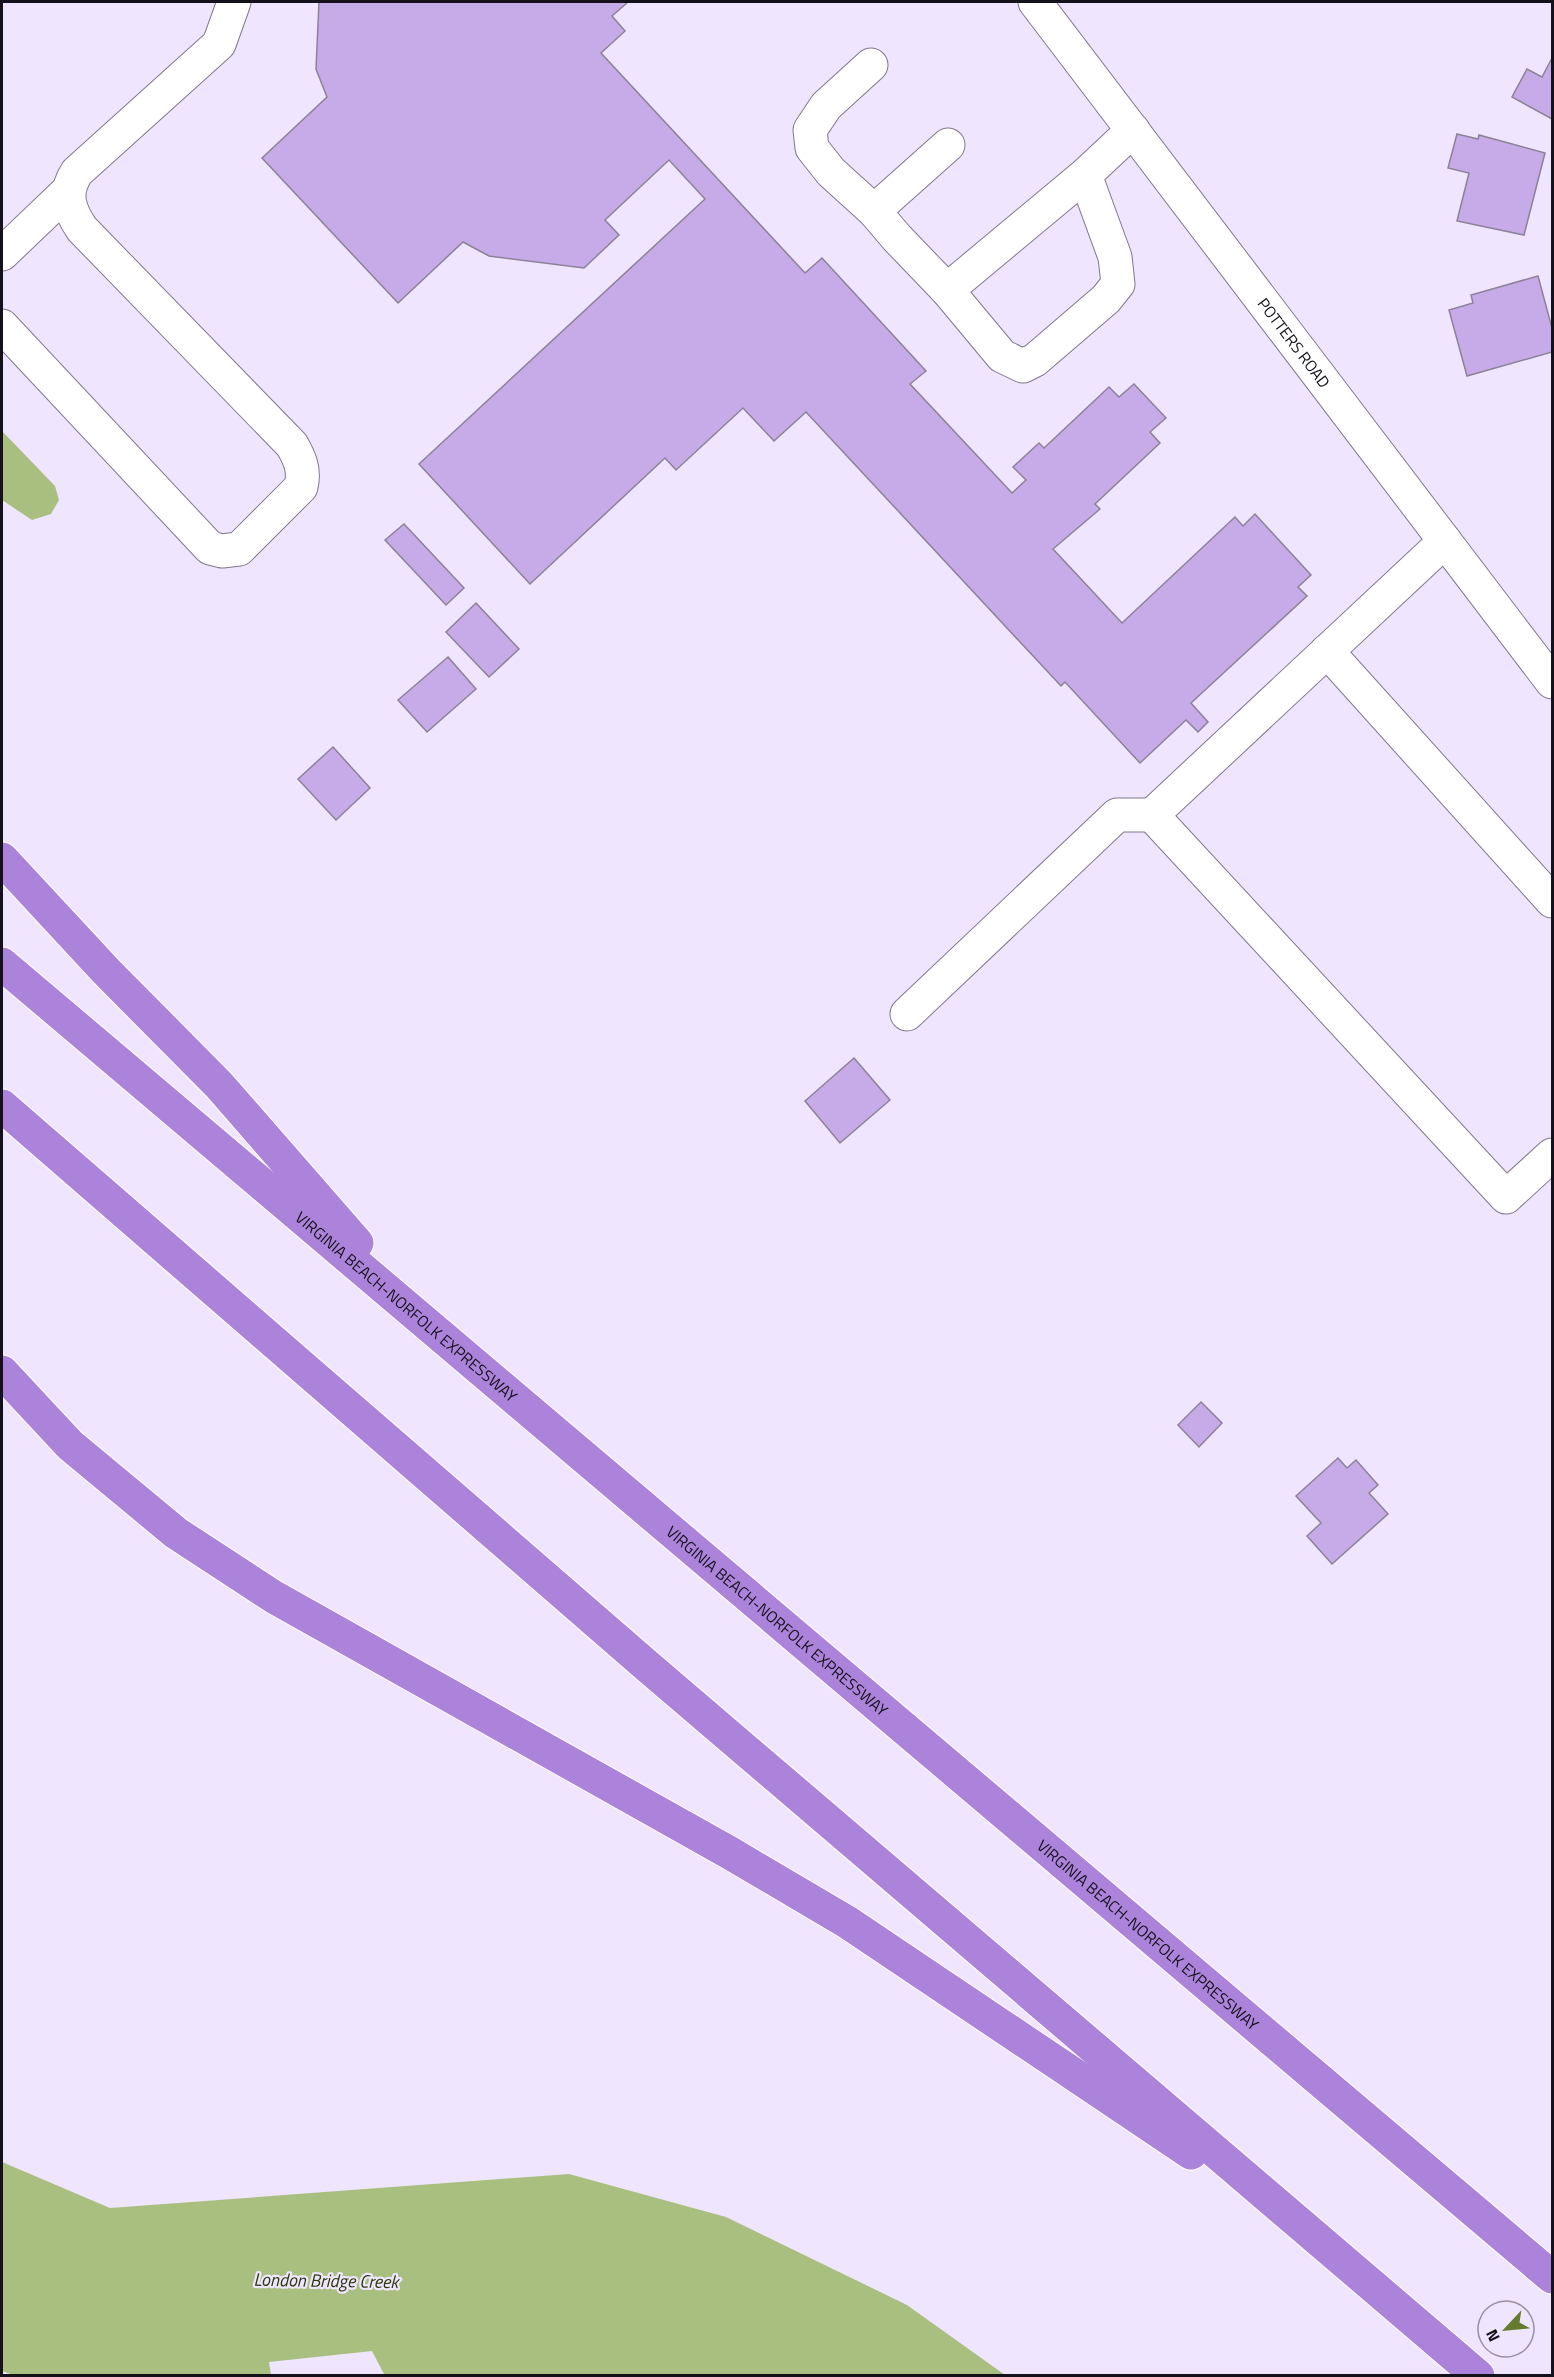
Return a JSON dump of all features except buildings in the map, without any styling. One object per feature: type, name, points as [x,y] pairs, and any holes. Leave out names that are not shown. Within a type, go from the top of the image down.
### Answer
[{"type":"highway","points":[[2,860],[106,971],[219,1085],[429,1326]]},
{"type":"highway","name":"VIRGINIA BEACH-NORFOLK EXPRESSWAY","points":[[2,964],[1552,2277]]},
{"type":"highway","points":[[2,1106],[646,1665],[1478,2376]]},
{"type":"highway","points":[[2,1372],[70,1445],[176,1533],[274,1597],[730,1853],[847,1923],[1310,2231]]},
{"type":"street","points":[[2,326],[210,548],[222,551],[238,549],[301,487],[304,477],[292,445],[82,230],[68,201],[70,181],[77,172],[219,44],[234,2]]},
{"type":"street","name":"POTTERS ROAD","points":[[1035,2],[1552,682]]},
{"type":"street","points":[[871,65],[825,106],[810,130],[812,148],[831,172],[874,211],[947,290],[1002,356],[1023,366],[1035,360],[1106,299],[1118,284],[1115,256],[1085,175]]},
{"type":"street","points":[[947,290],[1085,175],[1133,130]]},
{"type":"street","points":[[874,211],[948,145]]},
{"type":"street","points":[[2,254],[68,191]]},
{"type":"street","points":[[907,1014],[1117,815],[1152,815],[1445,541]]},
{"type":"street","points":[[1328,651],[1552,901]]},
{"type":"street","points":[[1152,815],[1506,1197],[1552,1155]]},
{"type":"water","points":[[2,431],[55,486],[59,500],[51,514],[32,520],[2,500]]},
{"type":"water","name":"London Bridge Creek","points":[[2,2162],[110,2208],[569,2174],[726,2217],[907,2305],[1005,2375],[385,2376],[372,2351],[269,2362],[271,2375],[13,2375],[2,2371]]}]
